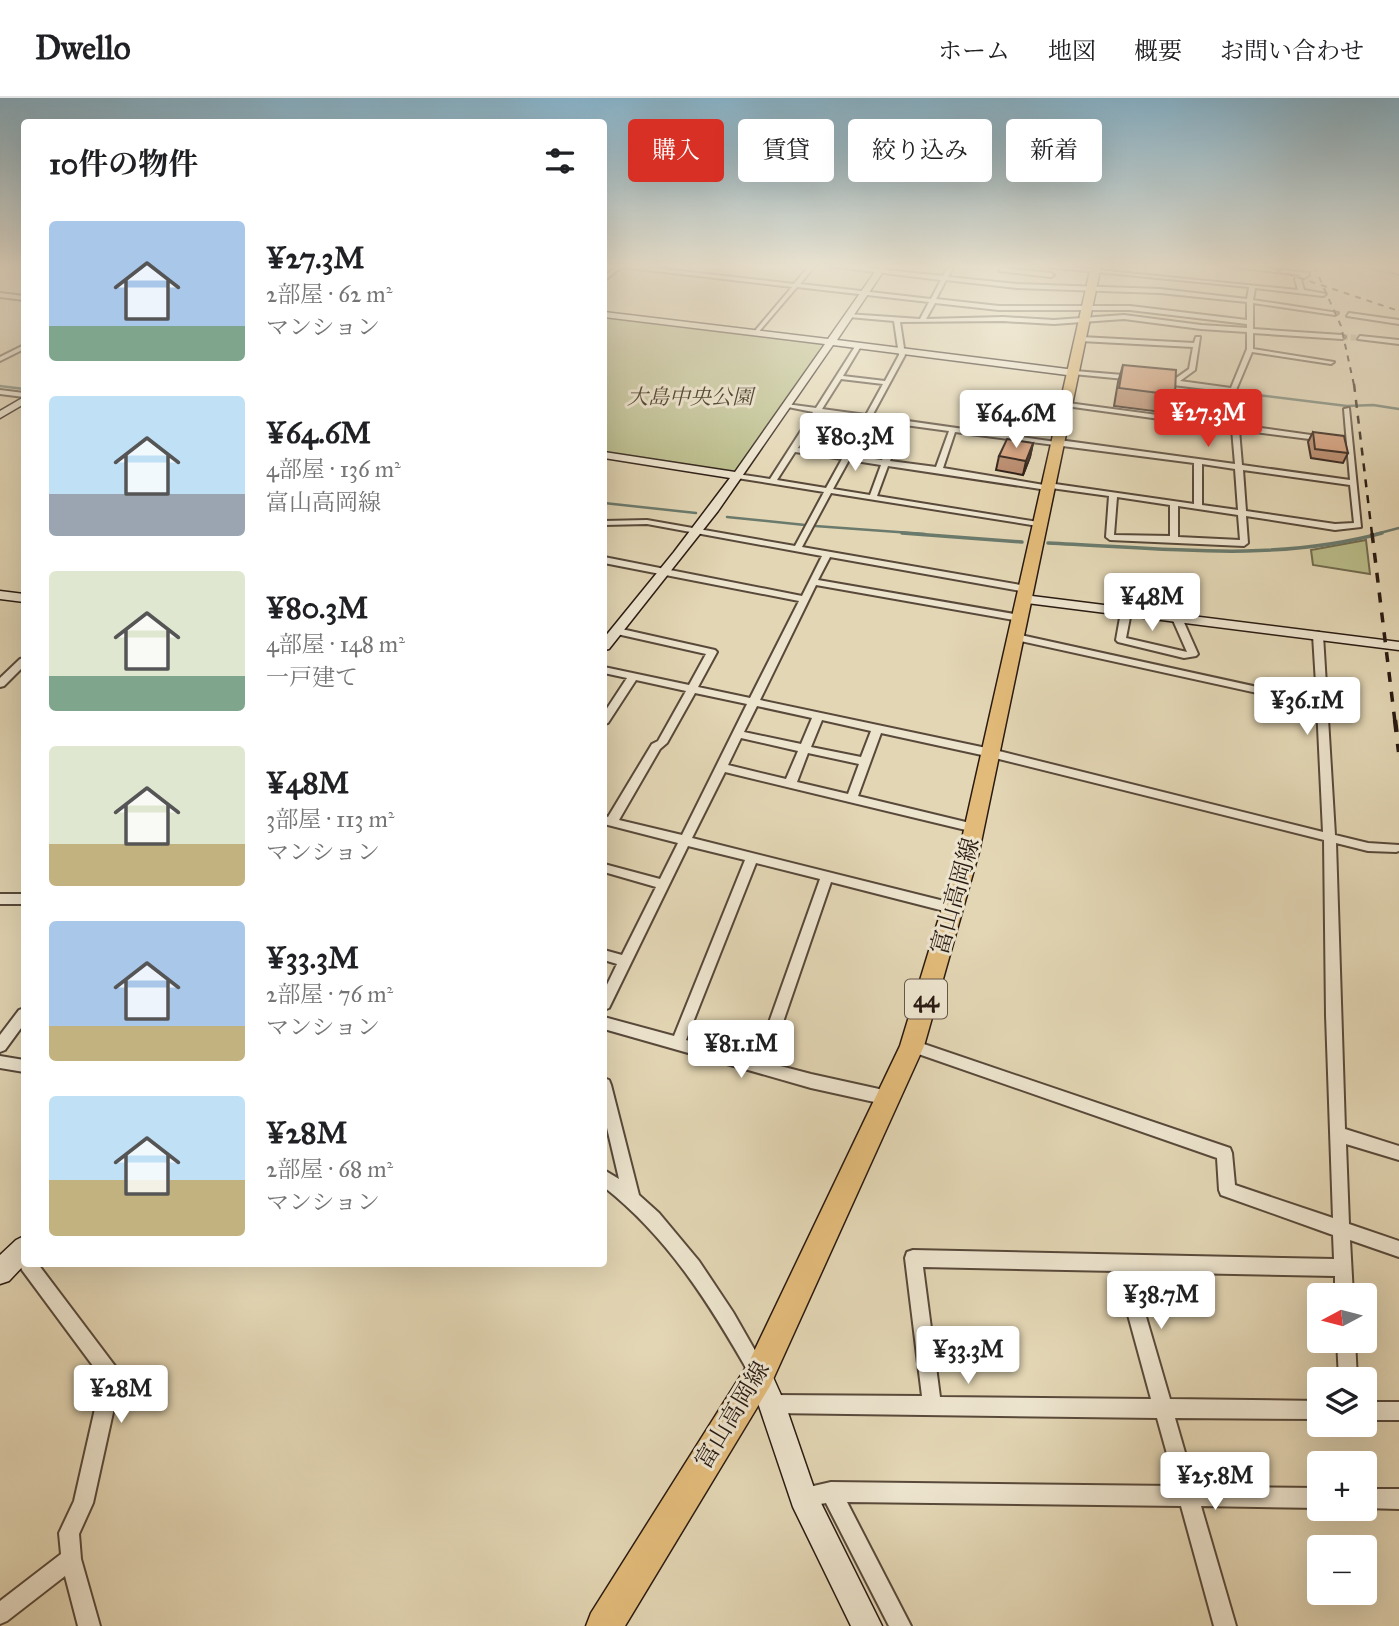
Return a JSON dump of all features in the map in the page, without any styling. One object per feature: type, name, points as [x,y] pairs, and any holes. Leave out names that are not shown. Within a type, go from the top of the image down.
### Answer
[{"type":"main road","name":"富山高岡線","points":[[604,1626],[765,1389],[912,1046],[974,828],[1038,524],[1068,405],[1081,339]]},
{"type":"street","points":[[788,337],[1233,390]]},
{"type":"street","points":[[607,643],[699,531],[835,337]]},
{"type":"street","points":[[797,549],[887,383],[902,352],[900,337]]},
{"type":"street","points":[[1173,383],[1192,370],[1199,337]]},
{"type":"street","points":[[1112,495],[1110,537],[1244,543],[1233,390],[1249,350],[1249,337]]},
{"type":"street","points":[[1298,337],[1301,358]]},
{"type":"street","points":[[1360,338],[1399,342]]},
{"type":"street","points":[[1081,339],[1197,345]]},
{"type":"street","points":[[773,481],[858,346]]},
{"type":"street","points":[[0,359],[21,348]]},
{"type":"street","points":[[1249,350],[1331,362]]},
{"type":"street","points":[[839,377],[887,383]]},
{"type":"street","points":[[0,392],[21,396]]},
{"type":"street","points":[[0,415],[21,399]]},
{"type":"street","points":[[1068,405],[1350,442]]},
{"type":"street","points":[[786,406],[1352,483]]},
{"type":"street","points":[[793,449],[1335,527],[1357,525],[1347,409]]},
{"type":"street","points":[[873,497],[903,422]]},
{"type":"street","points":[[939,470],[953,429]]},
{"type":"street","points":[[607,455],[1038,524]]},
{"type":"street","points":[[1198,462],[1198,508]]},
{"type":"street","points":[[1174,504],[1174,539]]},
{"type":"street","points":[[607,523],[647,522],[827,554],[1321,704]]},
{"type":"street","points":[[607,998],[827,554]]},
{"type":"street","points":[[607,562],[804,599]]},
{"type":"street","points":[[813,582],[1021,611],[1126,612],[1399,646]]},
{"type":"street","points":[[0,595],[21,598]]},
{"type":"street","points":[[1126,612],[1121,640],[1184,655],[1193,654],[1177,618]]},
{"type":"street","points":[[617,631],[712,652],[662,743],[656,747],[608,821],[952,908]]},
{"type":"street","points":[[1318,635],[1329,837],[1344,1283]]},
{"type":"street","points":[[0,684],[21,664]]},
{"type":"street","points":[[607,671],[991,753],[1368,847],[1396,848]]},
{"type":"street","points":[[607,716],[634,676]]},
{"type":"street","points":[[790,784],[818,717]]},
{"type":"street","points":[[852,798],[877,729]]},
{"type":"street","points":[[737,734],[866,762]]},
{"type":"street","points":[[720,767],[974,828]]},
{"type":"street","points":[[678,1043],[752,857]]},
{"type":"street","points":[[607,869],[663,884]]},
{"type":"street","points":[[761,1067],[827,876]]},
{"type":"street","points":[[0,899],[21,899]]},
{"type":"street","points":[[607,956],[624,961]]},
{"type":"street","points":[[0,1045],[21,1018]]},
{"type":"street","points":[[607,1024],[811,1082],[888,1098]]},
{"type":"street","points":[[912,1046],[1224,1153],[1227,1190],[1399,1249]]},
{"type":"street","points":[[0,1062],[21,1066]]},
{"type":"street","points":[[607,1097],[631,1196]]},
{"type":"street","points":[[1337,1134],[1399,1153]]},
{"type":"street","points":[[607,1179],[631,1196],[678,1245],[718,1301],[765,1389],[803,1497],[867,1626]]},
{"type":"street","points":[[0,1272],[21,1257]]},
{"type":"street","points":[[932,1406],[913,1258],[1343,1268]]},
{"type":"street","points":[[1122,1262],[1225,1626]]},
{"type":"street","points":[[33,1267],[113,1376],[83,1503],[69,1533],[71,1559],[89,1626]]},
{"type":"street","points":[[765,1389],[932,1406],[1307,1410]]},
{"type":"street","points":[[1377,1411],[1399,1411]]},
{"type":"street","points":[[803,1497],[831,1492],[1307,1498]]},
{"type":"street","points":[[831,1492],[900,1626]]},
{"type":"street","points":[[1377,1499],[1399,1499]]},
{"type":"street","points":[[0,1614],[71,1559]]},
{"type":"green space","name":"大島中央公園","points":[[607,337],[783,337],[829,343],[737,475],[607,454]]},
{"type":"green space","points":[[1366,540],[1370,574],[1313,565],[1311,550]]},
{"type":"building","points":[[1123,365],[1176,370],[1175,395],[1119,388]]},
{"type":"building","points":[[1313,432],[1344,436],[1348,453],[1315,449]]},
{"type":"building","points":[[1007,439],[1033,443],[1026,461],[999,456]]},
{"type":"waterway","points":[[0,386],[21,389]]},
{"type":"waterway","points":[[1233,392],[1347,406],[1373,405],[1399,409]]},
{"type":"waterway","points":[[607,503],[696,513]]},
{"type":"waterway","points":[[727,517],[805,525]]},
{"type":"waterway","points":[[815,526],[925,534]]},
{"type":"waterway","points":[[1376,534],[1399,528]]},
{"type":"waterway","points":[[902,533],[1022,542]]},
{"type":"waterway","points":[[1048,543],[1174,550],[1258,551],[1341,542],[1382,533]]},
{"type":"tunnel","points":[[1348,337],[1360,338]]},
{"type":"railway","points":[[1343,337],[1354,385]]},
{"type":"railway","points":[[1354,384],[1372,534]]},
{"type":"railway","points":[[1372,533],[1395,722]]},
{"type":"railway","points":[[1395,720],[1399,752]]}]
